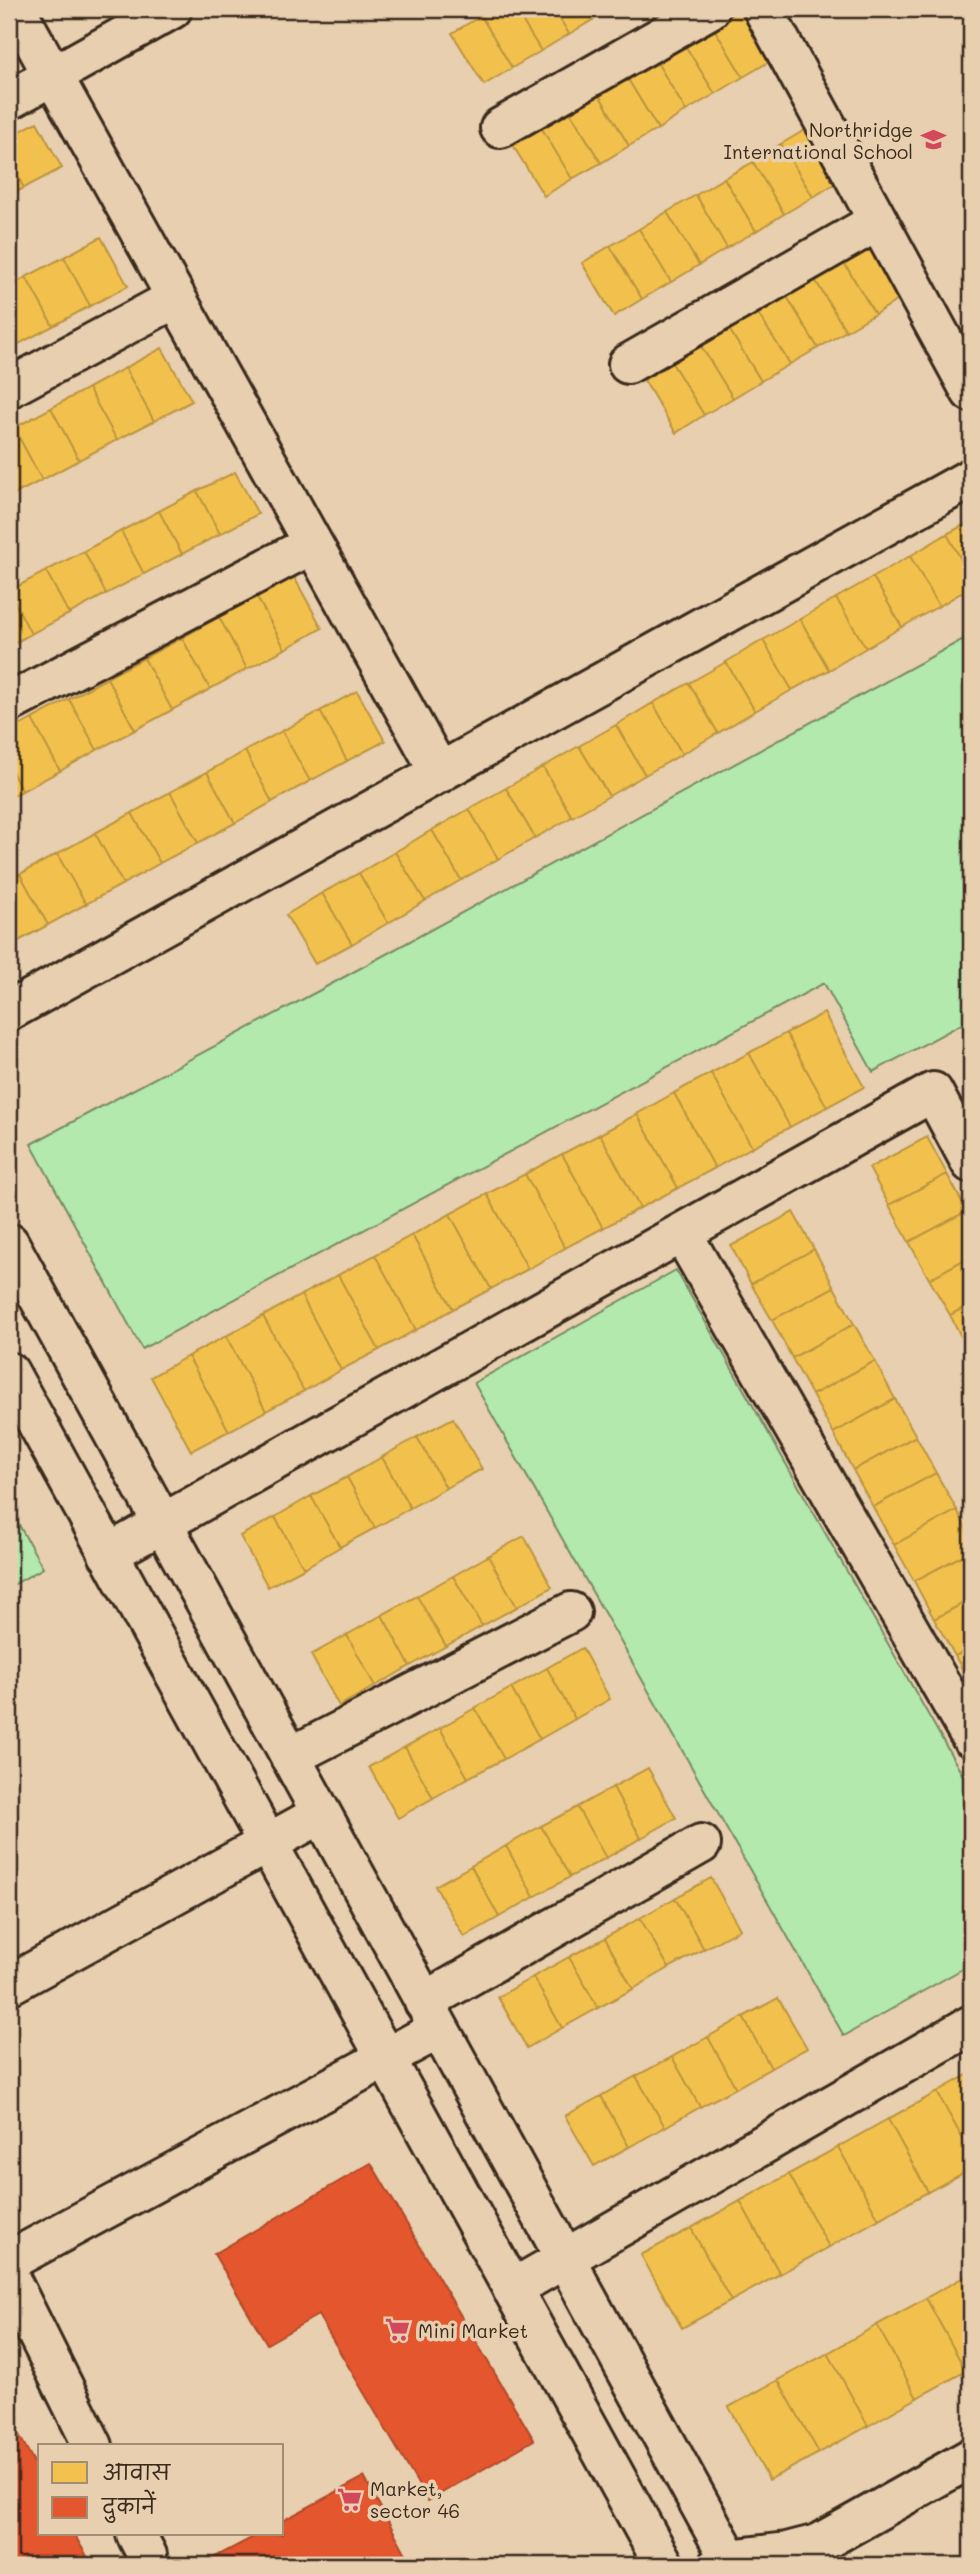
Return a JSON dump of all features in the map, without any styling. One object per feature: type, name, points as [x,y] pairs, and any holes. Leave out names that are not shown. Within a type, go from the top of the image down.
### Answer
[{"type":"street","points":[[16,9],[440,773]]},
{"type":"street","points":[[9,100],[172,9]]},
{"type":"street","points":[[500,128],[710,9]]},
{"type":"street","points":[[763,9],[971,392]]},
{"type":"street","points":[[628,364],[878,221]]},
{"type":"street","points":[[9,388],[176,298]]},
{"type":"street","points":[[9,1011],[971,478]]},
{"type":"street","points":[[9,703],[313,544]]},
{"type":"street","points":[[108,1554],[933,1093],[971,1163]]},
{"type":"street","points":[[682,1233],[971,1737]]},
{"type":"street","points":[[9,1243],[565,2258],[727,2563],[803,2557],[971,2458]]},
{"type":"street","points":[[9,1372],[664,2565]]},
{"type":"street","points":[[290,1756],[571,1612]]},
{"type":"street","points":[[9,1984],[321,1814]]},
{"type":"street","points":[[9,2261],[385,2058],[432,2016],[701,1844]]},
{"type":"street","points":[[512,2289],[971,2025]]},
{"type":"street","points":[[9,2277],[92,2444]]},
{"type":"green space","points":[[971,635],[971,1019],[873,1072],[824,983],[142,1349],[31,1144],[324,988]]},
{"type":"green space","points":[[676,1270],[971,1790],[971,1964],[844,2036],[474,1383]]},
{"type":"green space","points":[[9,1507],[43,1568],[9,1587]]},
{"type":"building: आवास","points":[[492,9],[515,9],[541,51],[512,68],[481,16]]},
{"type":"building: आवास","points":[[515,9],[554,9],[569,34],[541,51]]},
{"type":"building: आवास","points":[[554,9],[593,9],[598,17],[569,34]]},
{"type":"building: आवास","points":[[593,9],[612,9],[598,17]]},
{"type":"building: आवास","points":[[740,9],[772,60],[743,77],[712,25]]},
{"type":"building: आवास","points":[[481,16],[512,68],[484,85],[452,33]]},
{"type":"building: आवास","points":[[712,25],[743,77],[715,94],[683,42]]},
{"type":"building: आवास","points":[[683,42],[715,94],[686,111],[655,59]]},
{"type":"building: आवास","points":[[655,59],[686,111],[658,129],[626,76]]},
{"type":"building: आवास","points":[[626,76],[658,129],[629,146],[598,93]]},
{"type":"building: आवास","points":[[598,93],[629,146],[601,163],[569,110]]},
{"type":"building: आवास","points":[[569,110],[601,163],[572,179],[541,127]]},
{"type":"building: आवास","points":[[37,122],[62,168],[24,188],[9,160],[9,137]]},
{"type":"building: आवास","points":[[541,127],[572,179],[544,196],[512,144]]},
{"type":"building: आवास","points":[[810,127],[841,180],[813,197],[781,144]]},
{"type":"building: आवास","points":[[781,144],[813,197],[784,214],[753,162]]},
{"type":"building: आवास","points":[[9,160],[24,188],[9,196]]},
{"type":"building: आवास","points":[[753,162],[784,214],[756,231],[724,178]]},
{"type":"building: आवास","points":[[724,178],[756,231],[727,248],[696,195]]},
{"type":"building: आवास","points":[[696,195],[727,248],[699,265],[667,212]]},
{"type":"building: आवास","points":[[667,212],[699,265],[671,282],[639,229]]},
{"type":"building: आवास","points":[[639,229],[671,282],[642,299],[610,246]]},
{"type":"building: आवास","points":[[101,237],[128,286],[90,306],[64,257]]},
{"type":"building: आवास","points":[[871,244],[903,297],[875,314],[843,261]]},
{"type":"building: आवास","points":[[610,246],[642,299],[614,316],[582,263]]},
{"type":"building: आवास","points":[[64,257],[90,306],[53,326],[26,277]]},
{"type":"building: आवास","points":[[843,261],[875,314],[846,331],[814,278]]},
{"type":"building: आवास","points":[[26,277],[53,326],[15,346],[9,334],[9,287]]},
{"type":"building: आवास","points":[[814,278],[846,331],[818,348],[786,295]]},
{"type":"building: आवास","points":[[786,295],[818,348],[790,364],[757,312]]},
{"type":"building: आवास","points":[[757,312],[790,364],[761,381],[729,329]]},
{"type":"building: आवास","points":[[729,329],[761,381],[733,398],[701,346]]},
{"type":"building: आवास","points":[[701,346],[733,398],[704,415],[672,363]]},
{"type":"building: आवास","points":[[162,348],[192,401],[154,421],[125,368]]},
{"type":"building: आवास","points":[[672,363],[704,415],[676,433],[644,380]]},
{"type":"building: आवास","points":[[125,368],[154,421],[117,440],[88,388]]},
{"type":"building: आवास","points":[[88,388],[117,440],[79,460],[51,408]]},
{"type":"building: आवास","points":[[51,408],[79,460],[42,480],[14,428]]},
{"type":"building: आवास","points":[[14,428],[42,480],[9,497],[9,431]]},
{"type":"building: आवास","points":[[235,472],[258,514],[220,534],[197,491]]},
{"type":"building: आवास","points":[[197,491],[220,534],[182,554],[159,511]]},
{"type":"building: आवास","points":[[159,511],[182,554],[144,574],[121,531]]},
{"type":"building: आवास","points":[[971,521],[971,577],[947,534]]},
{"type":"building: आवास","points":[[121,531],[144,574],[106,594],[84,551]]},
{"type":"building: आवास","points":[[947,534],[971,577],[971,587],[939,606],[910,556]]},
{"type":"building: आवास","points":[[84,551],[106,594],[69,614],[46,571]]},
{"type":"building: आवास","points":[[910,556],[939,606],[902,627],[873,577]]},
{"type":"building: आवास","points":[[46,571],[69,614],[31,634],[9,591]]},
{"type":"building: आवास","points":[[294,577],[322,628],[285,649],[257,597]]},
{"type":"building: आवास","points":[[873,577],[902,627],[866,648],[836,598]]},
{"type":"building: आवास","points":[[9,591],[31,634],[9,646]]},
{"type":"building: आवास","points":[[257,597],[285,649],[247,669],[219,617]]},
{"type":"building: आवास","points":[[836,598],[866,648],[829,670],[800,619]]},
{"type":"building: आवास","points":[[219,617],[247,669],[210,689],[182,638]]},
{"type":"building: आवास","points":[[800,619],[829,670],[792,690],[763,640]]},
{"type":"building: आवास","points":[[182,638],[210,689],[172,710],[144,658]]},
{"type":"building: आवास","points":[[763,640],[792,690],[755,711],[726,662]]},
{"type":"building: आवास","points":[[144,658],[172,710],[135,730],[107,678]]},
{"type":"building: आवास","points":[[726,662],[755,711],[718,733],[689,683]]},
{"type":"building: आवास","points":[[107,678],[135,730],[97,750],[69,699]]},
{"type":"building: आवास","points":[[689,683],[718,733],[682,754],[653,703]]},
{"type":"building: आवास","points":[[357,691],[385,741],[347,761],[320,711]]},
{"type":"building: आवास","points":[[69,699],[97,750],[60,771],[32,719]]},
{"type":"building: आवास","points":[[653,703],[682,754],[645,775],[616,725]]},
{"type":"building: आवास","points":[[320,711],[347,761],[310,781],[282,731]]},
{"type":"building: आवास","points":[[32,719],[60,771],[22,791],[9,766],[9,732]]},
{"type":"building: आवास","points":[[616,725],[645,775],[609,796],[579,746]]},
{"type":"building: आवास","points":[[282,731],[310,781],[272,802],[245,751]]},
{"type":"building: आवास","points":[[579,746],[609,796],[572,817],[543,767]]},
{"type":"building: आवास","points":[[245,751],[272,802],[235,823],[207,772]]},
{"type":"building: आवास","points":[[9,766],[22,791],[9,798]]},
{"type":"building: आवास","points":[[543,767],[572,817],[535,838],[506,788]]},
{"type":"building: आवास","points":[[207,772],[235,823],[198,843],[170,792]]},
{"type":"building: आवास","points":[[506,788],[535,838],[498,859],[469,809]]},
{"type":"building: आवास","points":[[170,792],[198,843],[160,863],[132,813]]},
{"type":"building: आवास","points":[[469,809],[498,859],[461,880],[432,830]]},
{"type":"building: आवास","points":[[132,813],[160,863],[123,884],[95,833]]},
{"type":"building: आवास","points":[[432,830],[461,880],[425,901],[395,852]]},
{"type":"building: आवास","points":[[95,833],[123,884],[86,904],[57,854]]},
{"type":"building: आवास","points":[[395,852],[425,901],[388,923],[359,873]]},
{"type":"building: आवास","points":[[57,854],[86,904],[48,925],[20,874]]},
{"type":"building: आवास","points":[[359,873],[388,923],[352,944],[322,893]]},
{"type":"building: आवास","points":[[20,874],[48,925],[11,945],[9,881]]},
{"type":"building: आवास","points":[[322,893],[352,944],[315,964],[286,915]]},
{"type":"building: आवास","points":[[824,1013],[864,1087],[827,1107],[786,1033]]},
{"type":"building: आवास","points":[[786,1033],[827,1107],[790,1127],[749,1053]]},
{"type":"building: आवास","points":[[749,1053],[790,1127],[752,1147],[711,1073]]},
{"type":"building: आवास","points":[[711,1073],[752,1147],[715,1168],[674,1093]]},
{"type":"building: आवास","points":[[674,1093],[715,1168],[678,1188],[637,1114]]},
{"type":"building: आवास","points":[[637,1114],[678,1188],[640,1208],[600,1134]]},
{"type":"building: आवास","points":[[600,1134],[640,1208],[603,1228],[562,1154]]},
{"type":"building: आवास","points":[[927,1137],[947,1174],[889,1205],[869,1168]]},
{"type":"building: आवास","points":[[562,1154],[603,1228],[565,1248],[525,1174]]},
{"type":"building: आवास","points":[[525,1174],[565,1248],[528,1269],[487,1194]]},
{"type":"building: आवास","points":[[947,1174],[967,1211],[909,1242],[889,1205]]},
{"type":"building: आवास","points":[[487,1194],[528,1269],[491,1289],[450,1214]]},
{"type":"building: आवास","points":[[967,1211],[971,1218],[971,1256],[929,1279],[909,1242]]},
{"type":"building: आवास","points":[[793,1212],[814,1249],[751,1284],[731,1246]]},
{"type":"building: आवास","points":[[450,1214],[491,1289],[453,1309],[412,1235]]},
{"type":"building: आवास","points":[[412,1235],[453,1309],[416,1330],[375,1255]]},
{"type":"building: आवास","points":[[814,1249],[834,1287],[772,1320],[751,1284]]},
{"type":"building: आवास","points":[[375,1255],[416,1330],[379,1350],[338,1275]]},
{"type":"building: आवास","points":[[971,1256],[971,1304],[950,1315],[929,1279]]},
{"type":"building: आवास","points":[[338,1275],[379,1350],[341,1370],[301,1295]]},
{"type":"building: आवास","points":[[834,1287],[854,1324],[792,1358],[772,1320]]},
{"type":"building: आवास","points":[[301,1295],[341,1370],[304,1391],[263,1316]]},
{"type":"building: आवास","points":[[971,1304],[971,1351],[969,1352],[950,1315]]},
{"type":"building: आवास","points":[[263,1316],[304,1391],[266,1411],[226,1336]]},
{"type":"building: आवास","points":[[854,1324],[875,1361],[812,1395],[792,1358]]},
{"type":"building: आवास","points":[[226,1336],[266,1411],[229,1431],[188,1356]]},
{"type":"building: आवास","points":[[188,1356],[229,1431],[191,1451],[151,1377]]},
{"type":"building: आवास","points":[[875,1361],[895,1399],[833,1433],[812,1395]]},
{"type":"building: आवास","points":[[895,1399],[916,1436],[853,1470],[833,1433]]},
{"type":"building: आवास","points":[[453,1418],[482,1469],[446,1488],[417,1437]]},
{"type":"building: आवास","points":[[916,1436],[936,1473],[873,1507],[853,1470]]},
{"type":"building: आवास","points":[[417,1437],[446,1488],[410,1508],[382,1457]]},
{"type":"building: आवास","points":[[382,1457],[410,1508],[375,1528],[347,1477]]},
{"type":"building: आवास","points":[[936,1473],[957,1510],[894,1545],[873,1507]]},
{"type":"building: आवास","points":[[347,1477],[375,1528],[340,1547],[311,1496]]},
{"type":"building: आवास","points":[[311,1496],[340,1547],[304,1568],[275,1517]]},
{"type":"building: आवास","points":[[957,1510],[971,1538],[971,1551],[914,1581],[894,1545]]},
{"type":"building: आवास","points":[[275,1517],[304,1568],[268,1587],[240,1536]]},
{"type":"building: आवास","points":[[524,1536],[552,1587],[517,1607],[488,1556]]},
{"type":"building: आवास","points":[[971,1551],[971,1599],[934,1619],[914,1581]]},
{"type":"building: आवास","points":[[488,1556],[517,1607],[482,1626],[453,1576]]},
{"type":"building: आवास","points":[[453,1576],[482,1626],[446,1646],[417,1596]]},
{"type":"building: आवास","points":[[417,1596],[446,1646],[410,1666],[382,1615]]},
{"type":"building: आवास","points":[[971,1599],[971,1648],[955,1656],[934,1619]]},
{"type":"building: आवास","points":[[382,1615],[410,1666],[375,1686],[347,1635]]},
{"type":"building: आवास","points":[[347,1635],[375,1686],[339,1706],[311,1655]]},
{"type":"building: आवास","points":[[582,1648],[610,1699],[575,1719],[547,1668]]},
{"type":"building: आवास","points":[[971,1648],[971,1686],[955,1656]]},
{"type":"building: आवास","points":[[547,1668],[575,1719],[540,1739],[511,1688]]},
{"type":"building: आवास","points":[[511,1688],[540,1739],[504,1759],[475,1708]]},
{"type":"building: आवास","points":[[475,1708],[504,1759],[468,1778],[440,1728]]},
{"type":"building: आवास","points":[[440,1728],[468,1778],[433,1798],[405,1747]]},
{"type":"building: आवास","points":[[405,1747],[433,1798],[398,1818],[369,1767]]},
{"type":"building: आवास","points":[[648,1768],[676,1818],[641,1838],[613,1787]]},
{"type":"building: आवास","points":[[613,1787],[641,1838],[606,1858],[577,1807]]},
{"type":"building: आवास","points":[[577,1807],[606,1858],[570,1877],[541,1826]]},
{"type":"building: आवास","points":[[541,1826],[570,1877],[534,1897],[506,1846]]},
{"type":"building: आवास","points":[[506,1846],[534,1897],[499,1917],[471,1866]]},
{"type":"building: आवास","points":[[471,1866],[499,1917],[464,1937],[435,1886]]},
{"type":"building: आवास","points":[[711,1878],[740,1929],[704,1949],[675,1898]]},
{"type":"building: आवास","points":[[675,1898],[704,1949],[669,1968],[640,1918]]},
{"type":"building: आवास","points":[[640,1918],[669,1968],[633,1989],[605,1938]]},
{"type":"building: आवास","points":[[605,1938],[633,1989],[598,2008],[569,1957]]},
{"type":"building: आवास","points":[[569,1957],[598,2008],[562,2028],[533,1977]]},
{"type":"building: आवास","points":[[533,1977],[562,2028],[527,2048],[498,1997]]},
{"type":"building: आवास","points":[[778,1998],[807,2048],[771,2068],[743,2017]]},
{"type":"building: आवास","points":[[743,2017],[771,2068],[736,2088],[708,2037]]},
{"type":"building: आवास","points":[[708,2037],[736,2088],[700,2107],[672,2057]]},
{"type":"building: आवास","points":[[672,2057],[700,2107],[665,2127],[636,2076]]},
{"type":"building: आवास","points":[[971,2073],[971,2154],[937,2092]]},
{"type":"building: आवास","points":[[636,2076],[665,2127],[629,2147],[601,2096]]},
{"type":"building: आवास","points":[[937,2092],[971,2154],[971,2169],[928,2192],[888,2119]]},
{"type":"building: आवास","points":[[601,2096],[629,2147],[594,2166],[565,2116]]},
{"type":"building: आवास","points":[[888,2119],[928,2192],[879,2219],[838,2147]]},
{"type":"building: आवास","points":[[838,2147],[879,2219],[829,2247],[789,2174]]},
{"type":"building: आवास","points":[[789,2174],[829,2247],[780,2274],[740,2201]]},
{"type":"building: आवास","points":[[740,2201],[780,2274],[731,2301],[691,2228]]},
{"type":"building: आवास","points":[[691,2228],[731,2301],[682,2328],[641,2255]]},
{"type":"building: आवास","points":[[971,2273],[971,2369],[966,2371],[926,2298]]},
{"type":"building: आवास","points":[[926,2298],[966,2371],[917,2398],[877,2325]]},
{"type":"building: आवास","points":[[877,2325],[917,2398],[868,2426],[828,2353]]},
{"type":"building: आवास","points":[[828,2353],[868,2426],[819,2453],[778,2380]]},
{"type":"building: आवास","points":[[778,2380],[819,2453],[769,2480],[729,2407]]},
{"type":"building: दुकानें","name":"Mini Market","points":[[371,2163],[534,2440],[428,2501],[318,2315],[267,2344],[214,2254]]},
{"type":"building: दुकानें","points":[[9,2417],[38,2469],[38,2536],[75,2536],[92,2565],[9,2565]]},
{"type":"building: दुकानें","name":"Market, sector 46","points":[[364,2477],[412,2565],[200,2565],[255,2536],[284,2536],[284,2520]]},
{"type":"place","name":"Northridge International School","points":[[933,140]]},
{"type":"place","name":"Mini Market","points":[[398,2330]]},
{"type":"place","name":"Market, sector 46","points":[[350,2499]]}]
